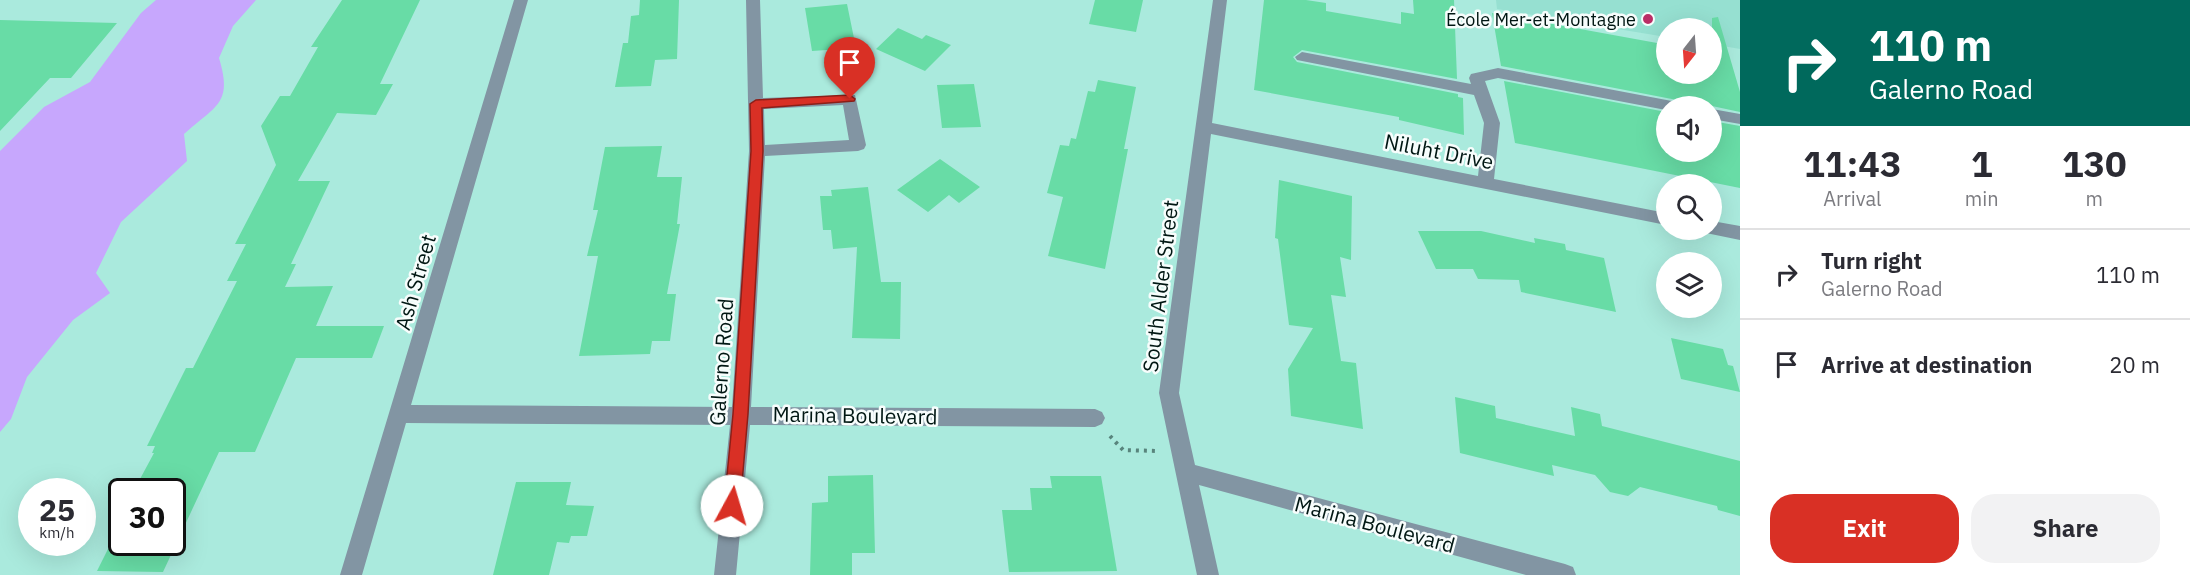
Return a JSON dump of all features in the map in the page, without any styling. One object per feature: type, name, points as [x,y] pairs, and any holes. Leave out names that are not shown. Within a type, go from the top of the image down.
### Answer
[{"type":"street","name":"Ash Street","points":[[351,575],[521,0]]},
{"type":"street","name":"Galerno Road","points":[[725,575],[741,414],[757,151],[753,0]]},
{"type":"street","name":"South Alder Street","points":[[1208,575],[1169,393],[1220,0]]},
{"type":"street","points":[[1302,57],[1481,91]]},
{"type":"street","points":[[1485,183],[1492,123],[1476,78],[1498,74],[1656,103]]},
{"type":"street","points":[[756,104],[850,99],[858,145],[757,151]]},
{"type":"street","points":[[1722,116],[1740,119]]},
{"type":"street","name":"Niluht Drive","points":[[1203,127],[1656,217]]},
{"type":"street","points":[[1722,230],[1740,233]]},
{"type":"street","name":"Marina Boulevard","points":[[400,414],[741,414],[1095,418]]},
{"type":"street","name":"Marina Boulevard","points":[[1184,462],[1565,575]]},
{"type":"path","points":[[1095,418],[1123,450],[1184,462]]},
{"type":"shaded area","points":[[156,0],[256,0],[233,26],[219,58],[223,73],[223,95],[213,109],[184,134],[187,161],[121,222],[96,273],[110,293],[73,320],[27,377],[11,419],[0,432],[0,151],[44,107],[90,82],[141,13]]},
{"type":"shaded area","name":"École Mer-et-Montagne","points":[[1496,0],[1740,0],[1740,49],[1722,46],[1722,18],[1656,18],[1656,35],[1497,9]]},
{"type":"building","points":[[342,0],[420,0],[380,84],[393,84],[376,115],[337,113],[298,181],[330,181],[291,264],[296,264],[285,287],[333,286],[316,326],[384,326],[372,358],[296,358],[255,452],[219,452],[186,523],[186,478],[141,478],[154,453],[152,453],[155,446],[147,446],[186,368],[193,368],[237,281],[227,281],[246,244],[235,244],[276,165],[261,126],[280,96],[290,96],[318,47],[311,47]]},
{"type":"building","points":[[640,0],[679,0],[677,59],[655,60],[651,86],[615,87],[623,43],[628,43],[631,16],[639,15]]},
{"type":"building","points":[[1095,0],[1143,0],[1136,32],[1089,24]]},
{"type":"building","points":[[1264,0],[1306,0],[1326,3],[1326,11],[1401,24],[1401,12],[1414,14],[1413,0],[1454,0],[1457,79],[1302,50],[1293,57],[1297,62],[1458,94],[1458,97],[1463,98],[1464,135],[1399,120],[1399,117],[1254,90]]},
{"type":"building","points":[[847,4],[856,48],[812,51],[805,8]]},
{"type":"building","points":[[1492,13],[1656,43],[1656,84],[1722,84],[1722,31],[1740,92],[1740,112],[1722,108],[1722,96],[1656,96],[1501,66]]},
{"type":"building","points":[[0,20],[117,23],[71,78],[50,78],[0,131]]},
{"type":"building","points":[[898,28],[922,39],[926,35],[951,45],[925,71],[876,49]]},
{"type":"building","points":[[1098,80],[1136,87],[1124,149],[1128,149],[1105,269],[1048,256],[1063,197],[1047,193],[1060,145],[1069,146],[1071,138],[1076,139],[1088,91],[1095,92]]},
{"type":"building","points":[[1504,81],[1656,110],[1656,162],[1722,162],[1722,123],[1740,126],[1740,188],[1722,184],[1722,174],[1670,174],[1515,143]]},
{"type":"building","points":[[974,84],[981,127],[942,128],[937,85]]},
{"type":"building","points":[[662,146],[657,177],[682,177],[677,224],[680,224],[667,294],[676,294],[670,341],[652,341],[650,354],[579,356],[598,256],[587,256],[598,210],[593,210],[605,147]]},
{"type":"building","points":[[940,159],[980,187],[959,203],[949,195],[928,212],[897,190]]},
{"type":"building","points":[[1279,180],[1352,196],[1351,260],[1340,257],[1346,297],[1331,295],[1341,361],[1356,363],[1363,429],[1291,416],[1288,369],[1313,328],[1289,325],[1278,239],[1275,238]]},
{"type":"building","points":[[868,187],[881,282],[901,282],[900,339],[852,338],[857,247],[833,249],[831,230],[823,230],[820,196],[832,196],[831,190]]},
{"type":"building","points":[[1418,231],[1481,231],[1535,243],[1534,238],[1565,244],[1566,250],[1604,258],[1616,312],[1521,292],[1519,280],[1478,279],[1473,269],[1436,269]]},
{"type":"building","points":[[1671,338],[1723,349],[1728,365],[1733,366],[1740,392],[1681,379]]},
{"type":"building","points":[[1455,397],[1495,406],[1496,418],[1575,436],[1571,407],[1600,414],[1602,426],[1740,461],[1740,516],[1718,510],[1717,506],[1640,487],[1628,496],[1610,492],[1595,475],[1552,465],[1554,476],[1460,453]]},
{"type":"building","points":[[873,475],[875,553],[852,553],[852,575],[810,575],[812,503],[828,502],[828,476]]},
{"type":"building","points":[[1050,476],[1101,476],[1117,571],[1009,572],[1002,510],[1032,510],[1030,488],[1052,488]]},
{"type":"building","points":[[516,482],[571,482],[566,505],[594,506],[587,536],[571,536],[569,543],[557,542],[549,575],[493,575]]},
{"type":"building","points":[[108,549],[108,556],[170,556],[163,572],[97,571]]},
{"type":"place","name":"École Mer-et-Montagne","points":[[1648,19]]},
{"type":"route","points":[[732,506],[741,414],[757,151],[756,104],[850,99]]}]
